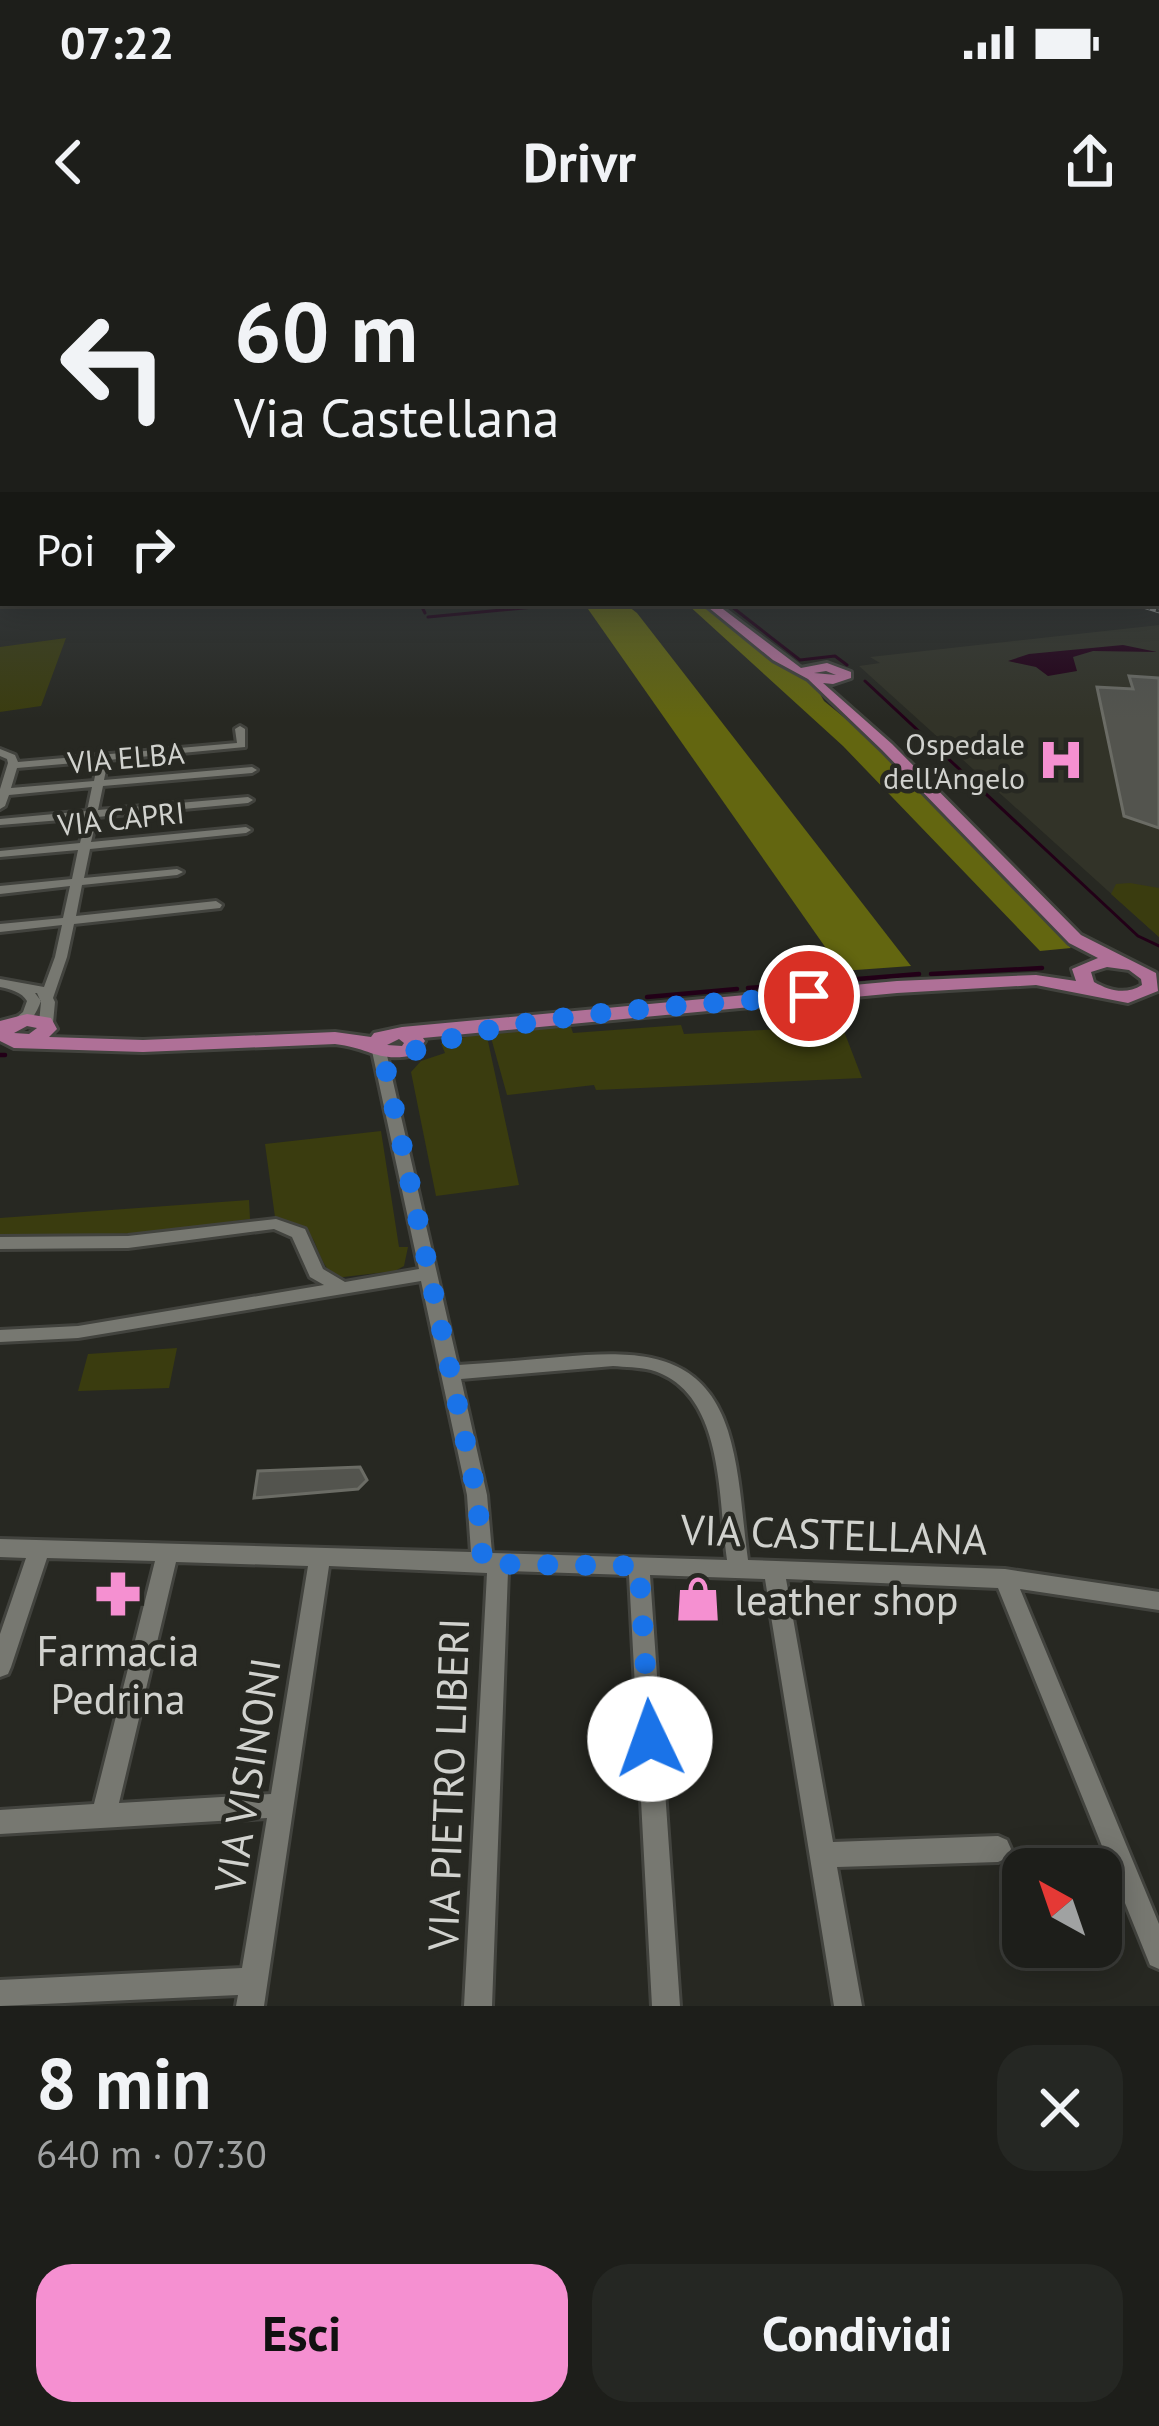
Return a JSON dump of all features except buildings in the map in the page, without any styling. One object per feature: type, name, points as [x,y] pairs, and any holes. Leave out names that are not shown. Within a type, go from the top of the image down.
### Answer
[{"type":"main road","points":[[712,606],[781,660],[818,679],[1075,939],[1156,984],[1125,997],[1036,980]]},
{"type":"main road","points":[[1075,939],[1081,979],[1091,989]]},
{"type":"main road","points":[[10,1031],[113,1046],[335,1038],[393,1048],[503,1024],[897,987],[1036,980],[1082,968],[1128,965]]},
{"type":"main road","points":[[10,1031],[42,1035],[47,1025],[67,1036],[113,1046]]},
{"type":"street","points":[[13,765],[242,746],[241,729]]},
{"type":"street","points":[[173,751],[174,735]]},
{"type":"street","points":[[0,752],[12,757],[13,765],[0,806]]},
{"type":"street","points":[[47,1025],[46,998],[88,846],[104,757]]},
{"type":"street","name":"VIA ELBA","points":[[4,792],[252,770]]},
{"type":"street","points":[[0,822],[248,800]]},
{"type":"street","name":"VIA CAPRI","points":[[0,854],[246,830]]},
{"type":"street","points":[[0,890],[177,872]]},
{"type":"street","points":[[0,928],[216,905]]},
{"type":"street","points":[[0,983],[38,987],[46,998]]},
{"type":"street","points":[[0,983],[24,989],[34,998],[31,1010],[10,1031]]},
{"type":"street","name":"VIA PIETRO LIBERI","points":[[393,1048],[427,1274],[491,1564],[478,2006]]},
{"type":"street","points":[[0,1243],[113,1243],[276,1224],[299,1233],[316,1273],[347,1290]]},
{"type":"street","points":[[0,1336],[78,1332],[263,1300],[304,1291],[316,1273]]},
{"type":"street","points":[[263,1300],[427,1274]]},
{"type":"street","points":[[448,1373],[634,1359],[674,1370],[703,1394],[719,1426],[739,1569]]},
{"type":"street","name":"VIA CASTELLANA","points":[[0,1548],[1005,1578],[1159,1601]]},
{"type":"street","points":[[0,1667],[39,1549]]},
{"type":"street","points":[[103,1816],[168,1553]]},
{"type":"street","name":"VIA VISINONI","points":[[252,1994],[320,1556]]},
{"type":"street","points":[[639,1566],[666,2006]]},
{"type":"street","points":[[774,1571],[848,2006]]},
{"type":"street","points":[[1005,1578],[1159,1956]]},
{"type":"street","points":[[0,1822],[281,1805]]},
{"type":"street","points":[[823,1855],[998,1849]]},
{"type":"street","points":[[0,1994],[252,1994]]},
{"type":"shaded area","points":[[628,606],[637,613],[911,966],[842,971],[588,609]]},
{"type":"shaded area","points":[[689,606],[706,606],[777,662],[815,685],[824,701],[868,737],[1071,948],[1040,951],[843,746]]},
{"type":"shaded area","name":"Ospedale dell'Angelo","points":[[1159,625],[1159,937],[859,666],[880,663],[870,657]]},
{"type":"shaded area","points":[[66,638],[41,706],[0,712],[0,647]]},
{"type":"shaded area","points":[[1123,645],[1157,652],[1093,651],[1073,657],[1077,671],[1048,676],[1036,667],[1008,661],[1029,654]]},
{"type":"shaded area","points":[[1116,884],[1159,888],[1159,937],[1111,894]]},
{"type":"shaded area","points":[[570,1024],[573,1033],[681,1025],[684,1034],[842,1026],[862,1078],[596,1090],[594,1085],[507,1095],[490,1034]]},
{"type":"shaded area","points":[[486,1032],[519,1185],[436,1196],[411,1072],[421,1061],[445,1053],[441,1043]]},
{"type":"shaded area","points":[[381,1131],[399,1247],[408,1247],[404,1266],[335,1278],[310,1235],[275,1217],[265,1144]]},
{"type":"shaded area","points":[[249,1200],[250,1219],[147,1233],[0,1237],[0,1218]]},
{"type":"shaded area","points":[[177,1348],[169,1388],[78,1391],[88,1354]]},
{"type":"waterway","points":[[422,606],[425,613]]},
{"type":"waterway","points":[[428,617],[544,606]]},
{"type":"waterway","points":[[731,606],[800,660],[835,656],[847,665]]},
{"type":"waterway","points":[[865,681],[1138,936],[1159,946]]},
{"type":"waterway","points":[[931,974],[1042,968]]},
{"type":"waterway","points":[[748,988],[919,974]]},
{"type":"waterway","points":[[647,997],[737,989]]},
{"type":"waterway","points":[[0,1055],[5,1055]]},
{"type":"railway","points":[[1143,606],[1159,611]]},
{"type":"place","name":"Ospedale dell'Angelo","points":[[1061,760]]},
{"type":"place","name":"Farmacia Pedrina","points":[[118,1594]]},
{"type":"place","name":"leather shop","points":[[698,1599]]},
{"type":"route","points":[[650,1739],[639,1566],[483,1564],[477,1496],[386,1070],[412,1049],[503,1024],[809,996]]}]
